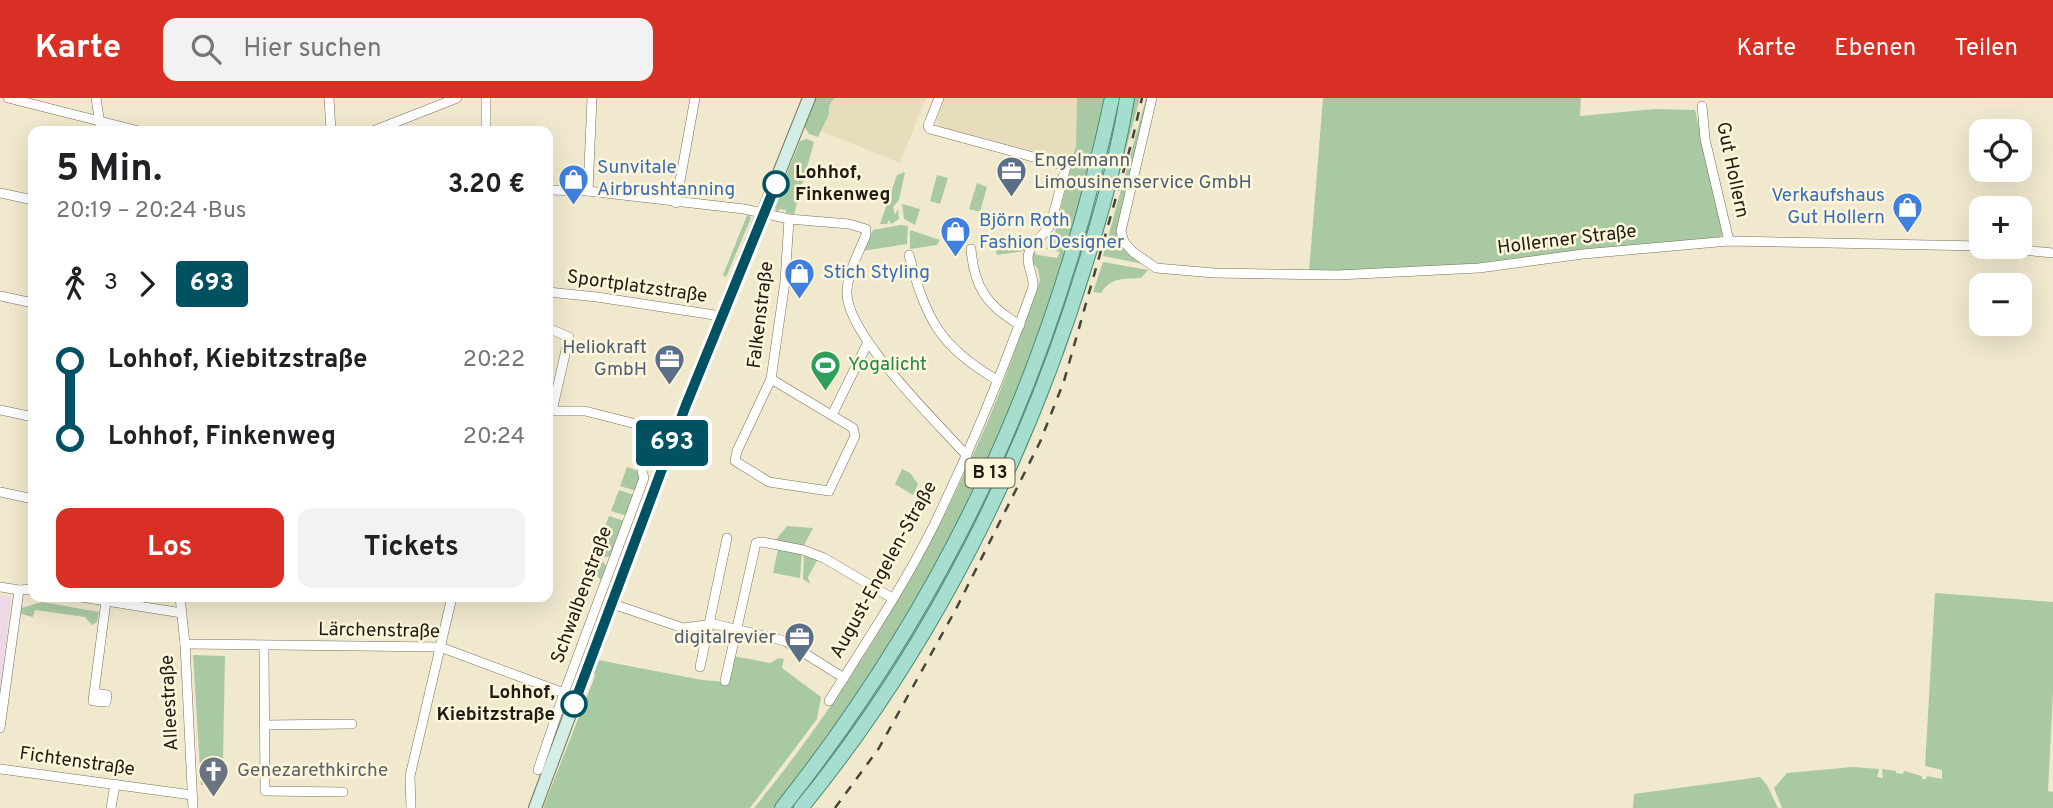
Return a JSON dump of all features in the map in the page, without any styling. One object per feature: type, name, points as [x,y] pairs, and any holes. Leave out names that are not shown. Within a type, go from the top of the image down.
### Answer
[{"type":"main road","name":"B 13","points":[[782,808],[844,727],[887,662],[954,545],[994,466],[1030,379],[1061,293],[1084,216],[1112,98]]},
{"type":"main road","name":"B 13","points":[[801,808],[867,719],[901,667],[969,550],[1008,471],[1042,390],[1074,301],[1108,186],[1127,98]]},
{"type":"street","points":[[8,98],[98,126]]},
{"type":"street","points":[[96,98],[101,126]]},
{"type":"street","points":[[329,98],[331,126]]},
{"type":"street","points":[[386,126],[457,98]]},
{"type":"street","points":[[485,126],[486,98]]},
{"type":"street","points":[[588,191],[592,98]]},
{"type":"street","points":[[676,203],[695,98]]},
{"type":"street","points":[[535,808],[721,316],[809,98]]},
{"type":"street","name":"August-Engelen-Straße","points":[[829,701],[932,530],[967,456],[1020,325],[1033,286],[1034,277],[1028,257],[1031,246],[1046,233],[1051,224],[1066,166],[930,130],[928,126],[939,98]]},
{"type":"street","name":"Hollerner Straße","points":[[1152,98],[1121,231],[1124,242],[1133,252],[1156,268],[1214,273],[1338,275],[1479,268],[1583,254],[1729,241],[1969,246]]},
{"type":"street","name":"Gut Hollern","points":[[1702,106],[1705,139],[1729,241]]},
{"type":"street","points":[[553,190],[588,191],[744,209],[789,219],[849,224],[866,229],[846,293],[851,313],[887,367],[967,456]]},
{"type":"street","points":[[0,193],[28,199]]},
{"type":"street","name":"Falkenstraße","points":[[789,219],[785,282],[771,379],[737,451],[735,461],[769,482],[829,491],[855,432],[832,415]]},
{"type":"street","points":[[971,248],[972,267],[981,290],[999,313],[1020,325]]},
{"type":"street","points":[[2032,251],[2053,253]]},
{"type":"street","points":[[909,255],[919,294],[938,330],[967,361],[997,380]]},
{"type":"street","name":"Sportplatzstraße","points":[[553,293],[721,316]]},
{"type":"street","points":[[0,296],[28,302]]},
{"type":"street","points":[[553,330],[569,337],[553,399]]},
{"type":"street","points":[[771,379],[832,415],[868,342]]},
{"type":"street","points":[[0,410],[28,416]]},
{"type":"street","points":[[553,411],[584,411],[636,424]]},
{"type":"street","name":"Schwalbenstraße","points":[[538,771],[644,478],[642,471]]},
{"type":"street","points":[[0,492],[28,498]]},
{"type":"street","points":[[700,667],[727,538]]},
{"type":"street","points":[[725,681],[754,546],[760,541],[803,550],[824,558],[892,598]]},
{"type":"street","points":[[0,587],[28,589]]},
{"type":"street","points":[[0,728],[19,590]]},
{"type":"street","points":[[94,693],[106,602]]},
{"type":"street","points":[[112,602],[183,613]]},
{"type":"street","name":"Alleestraße","points":[[181,602],[193,808]]},
{"type":"street","points":[[411,808],[410,776],[451,602]]},
{"type":"street","points":[[613,604],[643,612],[682,628],[709,625],[785,640],[844,678]]},
{"type":"street","name":"Lärchenstraße","points":[[185,644],[440,647],[564,693]]},
{"type":"street","points":[[264,647],[265,791],[342,792]]},
{"type":"street","points":[[264,725],[352,724]]},
{"type":"street","name":"Fichtenstraße","points":[[0,769],[192,795]]},
{"type":"street","points":[[111,808],[115,784]]},
{"type":"shaded area","points":[[817,98],[926,98],[900,163],[806,125]]},
{"type":"shaded area","points":[[943,98],[1077,98],[1076,145],[1072,161],[940,129],[935,118]]},
{"type":"shaded area","points":[[0,595],[11,597],[0,697]]},
{"type":"green space","points":[[814,98],[834,98],[818,137],[809,134],[804,126]]},
{"type":"green space","points":[[1077,98],[1107,98],[1103,120],[1045,325],[960,524],[881,663],[778,808],[754,808],[818,724],[877,635],[930,543],[976,448],[1002,386],[1040,280],[1038,269],[1032,262],[1033,252],[1057,258],[1060,252],[1046,249],[1053,240],[1076,145]]},
{"type":"green space","points":[[1119,98],[1085,247],[1082,246]]},
{"type":"green space","points":[[1133,98],[1140,98],[1099,248],[1098,247]]},
{"type":"green space","points":[[1146,98],[1149,98],[1121,209],[1118,237],[1148,265],[1103,256]]},
{"type":"green space","points":[[1323,98],[1581,98],[1580,116],[1655,109],[1695,110],[1724,233],[1720,237],[1478,264],[1309,272]]},
{"type":"green space","points":[[807,139],[814,142],[794,214],[780,209],[777,212],[774,206],[782,187],[785,187],[784,181],[800,141]]},
{"type":"green space","points":[[905,172],[899,200],[893,207],[895,215],[898,209],[899,219],[891,224],[889,220],[887,224],[880,224],[897,175]]},
{"type":"green space","points":[[937,175],[948,178],[940,204],[930,201]]},
{"type":"green space","points":[[977,183],[987,187],[980,212],[969,209]]},
{"type":"green space","points":[[902,204],[920,209],[915,225],[904,219]]},
{"type":"green space","points":[[748,213],[751,218],[726,277],[723,275]]},
{"type":"green space","points":[[908,226],[907,244],[862,251],[873,230]]},
{"type":"green space","points":[[910,230],[940,240],[937,245],[910,249]]},
{"type":"green space","points":[[992,238],[1011,244],[1024,244],[1024,251],[997,255]]},
{"type":"green space","points":[[1077,262],[1080,263],[1067,307],[1006,464],[939,594],[865,713],[796,808],[789,808],[890,666],[1062,306]]},
{"type":"green space","points":[[1103,262],[1148,270],[1141,278],[1118,280],[1109,284],[1101,293],[1093,292]]},
{"type":"green space","points":[[627,467],[638,471],[640,482],[636,491],[620,486]]},
{"type":"green space","points":[[902,469],[910,473],[918,484],[913,495],[895,484]]},
{"type":"green space","points":[[619,490],[634,495],[627,516],[611,511]]},
{"type":"green space","points":[[609,516],[624,521],[611,556],[605,557],[595,553]]},
{"type":"green space","points":[[787,526],[813,528],[803,547],[775,541]]},
{"type":"green space","points":[[778,549],[802,552],[800,578],[773,573]]},
{"type":"green space","points":[[804,552],[818,559],[808,577],[810,584],[803,579]]},
{"type":"green space","points":[[593,559],[603,562],[607,567],[602,581],[589,568]]},
{"type":"green space","points":[[1935,593],[2053,602],[2053,692],[2048,791],[2053,792],[2053,808],[1782,808],[1774,788],[1787,773],[1853,767],[1879,769],[1877,777],[1883,778],[1882,769],[1903,774],[1904,771],[1922,776],[1922,779],[1927,776],[1942,779],[1942,770],[1925,766]]},
{"type":"green space","points":[[42,602],[99,612],[97,622],[92,625],[85,617],[35,610],[33,617],[21,614],[21,608]]},
{"type":"green space","points":[[193,655],[225,656],[223,759],[218,784],[201,785]]},
{"type":"green space","points":[[733,656],[770,663],[779,658],[784,659],[782,668],[821,697],[817,719],[750,808],[543,808],[595,676],[593,669],[598,660],[702,680],[728,682]]},
{"type":"green space","points":[[1760,777],[1778,808],[1633,808],[1634,794]]},
{"type":"railway","points":[[835,808],[879,748],[956,609],[1040,442],[1064,381],[1142,98]]},
{"type":"bus line","name":"693","points":[[574,704],[686,405],[776,184]]},
{"type":"place","name":"Lohhof, Finkenweg","points":[[776,184]]},
{"type":"place","name":"Engelmann Limousinenservice GmbH","points":[[1011,199]]},
{"type":"place","name":"Sunvitale Airbrushtanning","points":[[574,206]]},
{"type":"place","name":"Verkaufshaus Gut Hollern","points":[[1908,234]]},
{"type":"place","name":"Björn Roth Fashion Designer","points":[[956,259]]},
{"type":"place","name":"Stich Styling","points":[[800,300]]},
{"type":"place","name":"Heliokraft GmbH","points":[[670,386]]},
{"type":"place","name":"Yogalicht","points":[[825,392]]},
{"type":"place","name":"digitalrevier","points":[[799,665]]},
{"type":"place","name":"Lohhof, Kiebitzstraße","points":[[574,704]]},
{"type":"place","name":"Genezarethkirche","points":[[214,798]]}]
